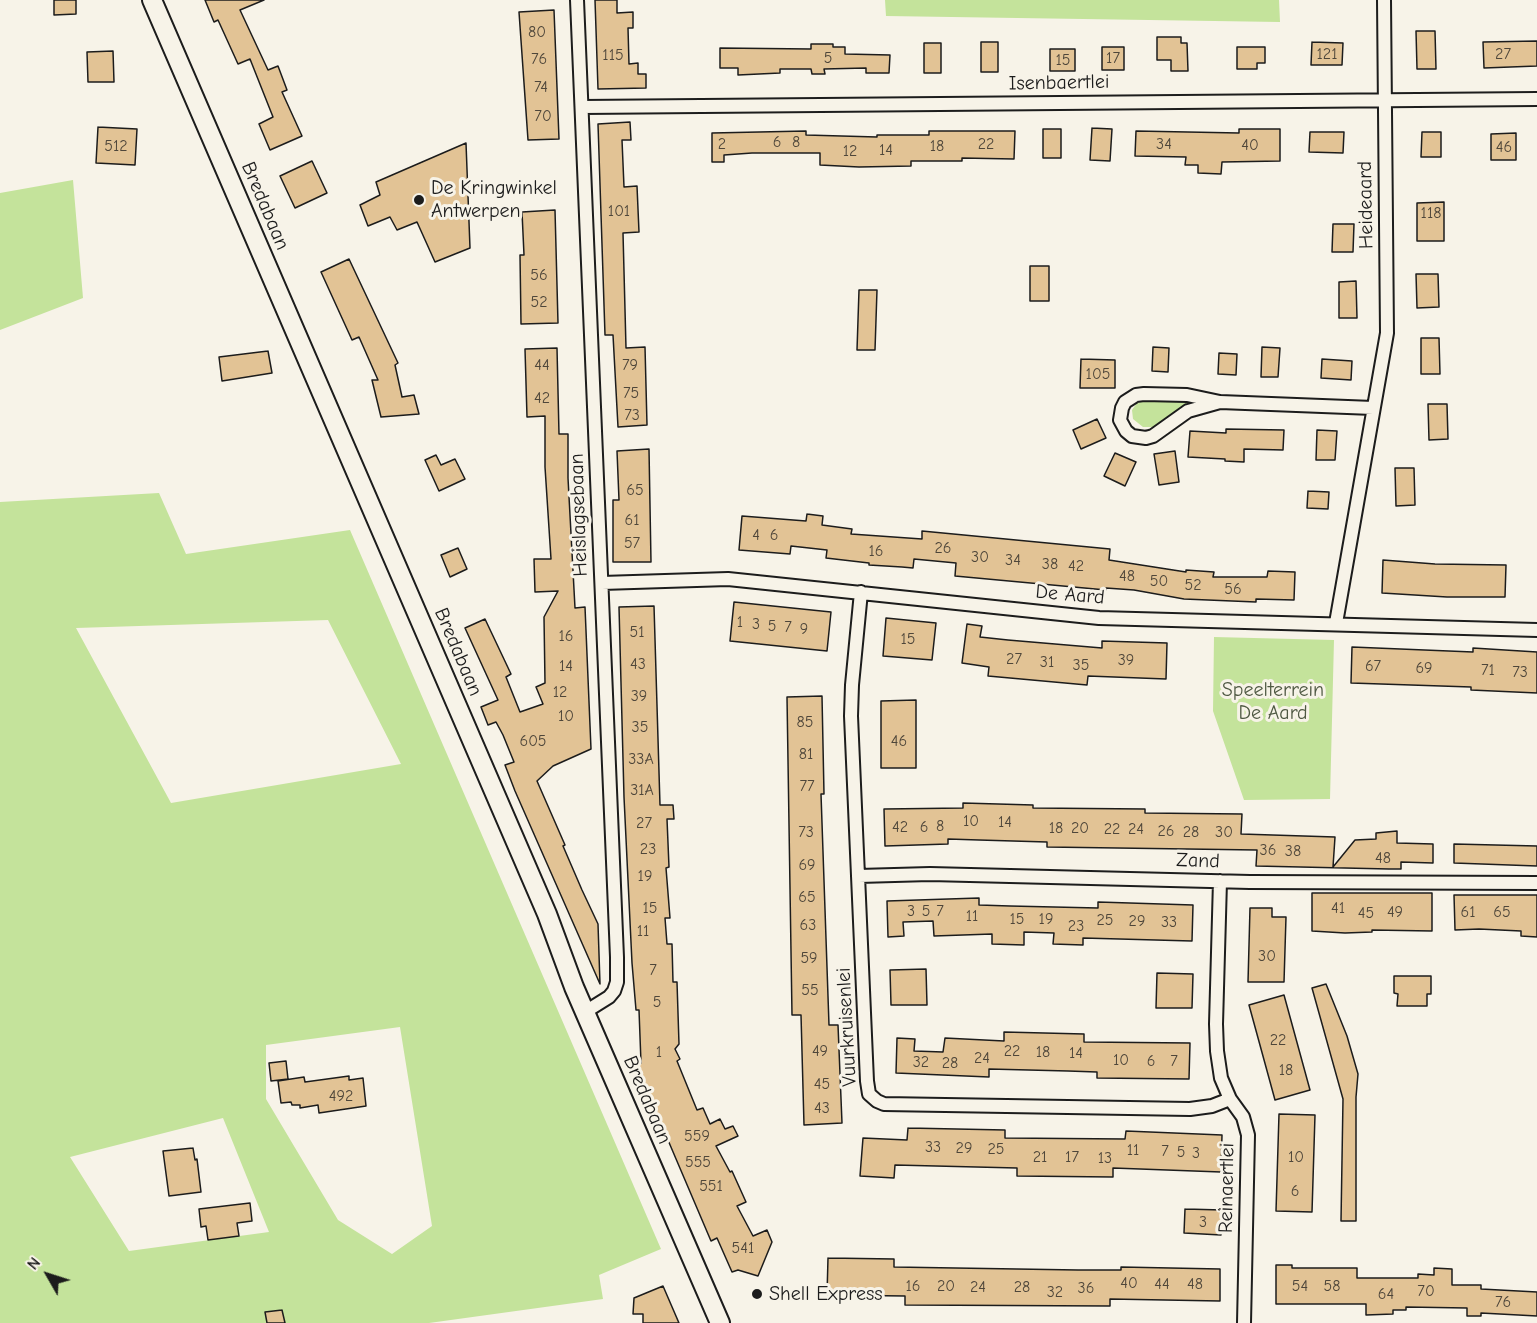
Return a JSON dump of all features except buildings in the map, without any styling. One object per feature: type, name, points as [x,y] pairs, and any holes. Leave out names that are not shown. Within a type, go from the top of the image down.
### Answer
[{"type":"main road","name":"Bredabaan","points":[[152,0],[547,914],[585,1012],[720,1323]]},
{"type":"street","name":"Heislagsebaan","points":[[578,0],[617,982],[609,997],[585,1012]]},
{"type":"street","name":"Heideaard","points":[[1336,623],[1387,333],[1384,0]]},
{"type":"street","name":"Isenbaertlei","points":[[582,107],[1537,99]]},
{"type":"street","points":[[1220,402],[1188,411],[1153,436],[1146,438],[1126,431],[1120,420],[1125,402],[1136,395],[1187,395],[1220,402],[1373,408]]},
{"type":"street","name":"De Aard","points":[[602,583],[728,579],[1100,618],[1537,630]]},
{"type":"street","name":"Vuurkruisenlei","points":[[861,592],[851,716],[869,1094],[884,1104],[1190,1109],[1212,1106],[1230,1099]]},
{"type":"street","name":"Zand","points":[[859,876],[954,874],[1220,881],[1537,883]]},
{"type":"street","name":"Reinaertlei","points":[[1220,881],[1216,1033],[1221,1078],[1230,1099],[1243,1118],[1248,1136],[1244,1323]]},
{"type":"green space","points":[[885,0],[1279,0],[1280,22],[886,16]]},
{"type":"green space","points":[[73,180],[83,298],[0,330],[0,193]]},
{"type":"green space","points":[[1188,398],[1193,402],[1190,406],[1157,427],[1143,427],[1133,419],[1132,410],[1139,400]]},
{"type":"green space","points":[[159,493],[186,554],[350,530],[661,1249],[599,1275],[603,1299],[429,1323],[0,1323],[0,502]],"holes":[[[328,620],[401,764],[171,803],[76,628]],[[400,1027],[432,1226],[392,1254],[338,1220],[266,1099],[266,1045]],[[223,1118],[269,1232],[129,1251],[70,1157]]]},
{"type":"green space","name":"Speelterrein De Aard","points":[[1214,637],[1334,640],[1330,799],[1244,800],[1213,711]]},
{"type":"place","name":"De Kringwinkel Antwerpen","points":[[419,200]]},
{"type":"place","name":"Shell Express","points":[[757,1294]]}]
